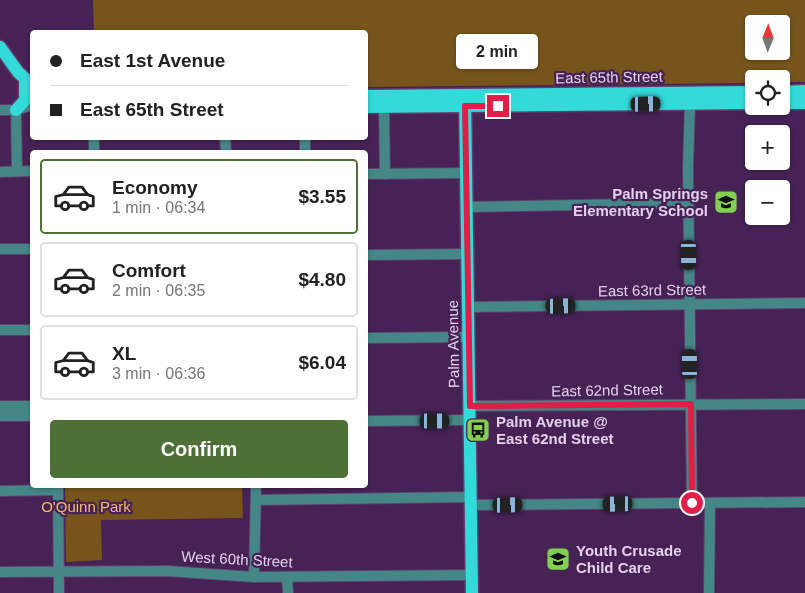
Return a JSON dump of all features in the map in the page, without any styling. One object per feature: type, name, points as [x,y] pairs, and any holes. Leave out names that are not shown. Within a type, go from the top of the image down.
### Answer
[{"type":"main road","points":[[0,47],[10,63],[29,82],[26,100],[16,110]]},
{"type":"main road","points":[[790,92],[805,91]]},
{"type":"main road","name":"East 65th Street","points":[[687,100],[745,93]]},
{"type":"main road","points":[[368,96],[465,100]]},
{"type":"main road","points":[[368,107],[465,100]]},
{"type":"main road","name":"East 65th Street","points":[[465,100],[687,100],[745,103]]},
{"type":"main road","name":"Palm Avenue","points":[[465,100],[472,593]]},
{"type":"main road","points":[[790,103],[805,103]]},
{"type":"street","points":[[687,100],[692,503]]},
{"type":"street","points":[[0,110],[16,110],[30,106]]},
{"type":"street","points":[[384,107],[385,174]]},
{"type":"street","points":[[16,110],[17,171]]},
{"type":"street","points":[[0,172],[30,171]]},
{"type":"street","points":[[368,174],[466,173]]},
{"type":"street","points":[[467,207],[688,203]]},
{"type":"street","points":[[0,249],[30,249]]},
{"type":"street","points":[[368,255],[468,254]]},
{"type":"street","name":"East 63rd Street","points":[[468,307],[805,303]]},
{"type":"street","points":[[0,330],[30,330]]},
{"type":"street","points":[[368,338],[469,337]]},
{"type":"street","name":"East 62nd Street","points":[[470,406],[805,404]]},
{"type":"street","points":[[0,406],[30,406]]},
{"type":"street","points":[[0,416],[30,416]]},
{"type":"street","points":[[368,421],[470,420]]},
{"type":"street","points":[[0,491],[58,488],[59,593]]},
{"type":"street","points":[[254,577],[256,488]]},
{"type":"street","points":[[256,500],[805,502]]},
{"type":"street","points":[[709,593],[710,503]]},
{"type":"street","name":"West 60th Street","points":[[0,572],[167,571],[254,577],[472,575]]},
{"type":"street","points":[[287,577],[288,593]]},
{"type":"green space","points":[[93,0],[805,0],[805,82],[790,82],[790,70],[745,70],[745,83],[368,87],[368,30],[94,30]]},
{"type":"green space","name":"O'Quinn Park","points":[[65,488],[242,488],[243,518],[101,520],[102,560],[66,562]]},
{"type":"place","name":"Palm Springs Elementary School","points":[[726,202]]},
{"type":"place","name":"Palm Avenue @ East 62nd Street","points":[[478,430]]},
{"type":"place","name":"Youth Crusade Child Care","points":[[558,559]]},
{"type":"route","points":[[498,106],[465,106],[470,406],[691,404],[692,503]]}]
